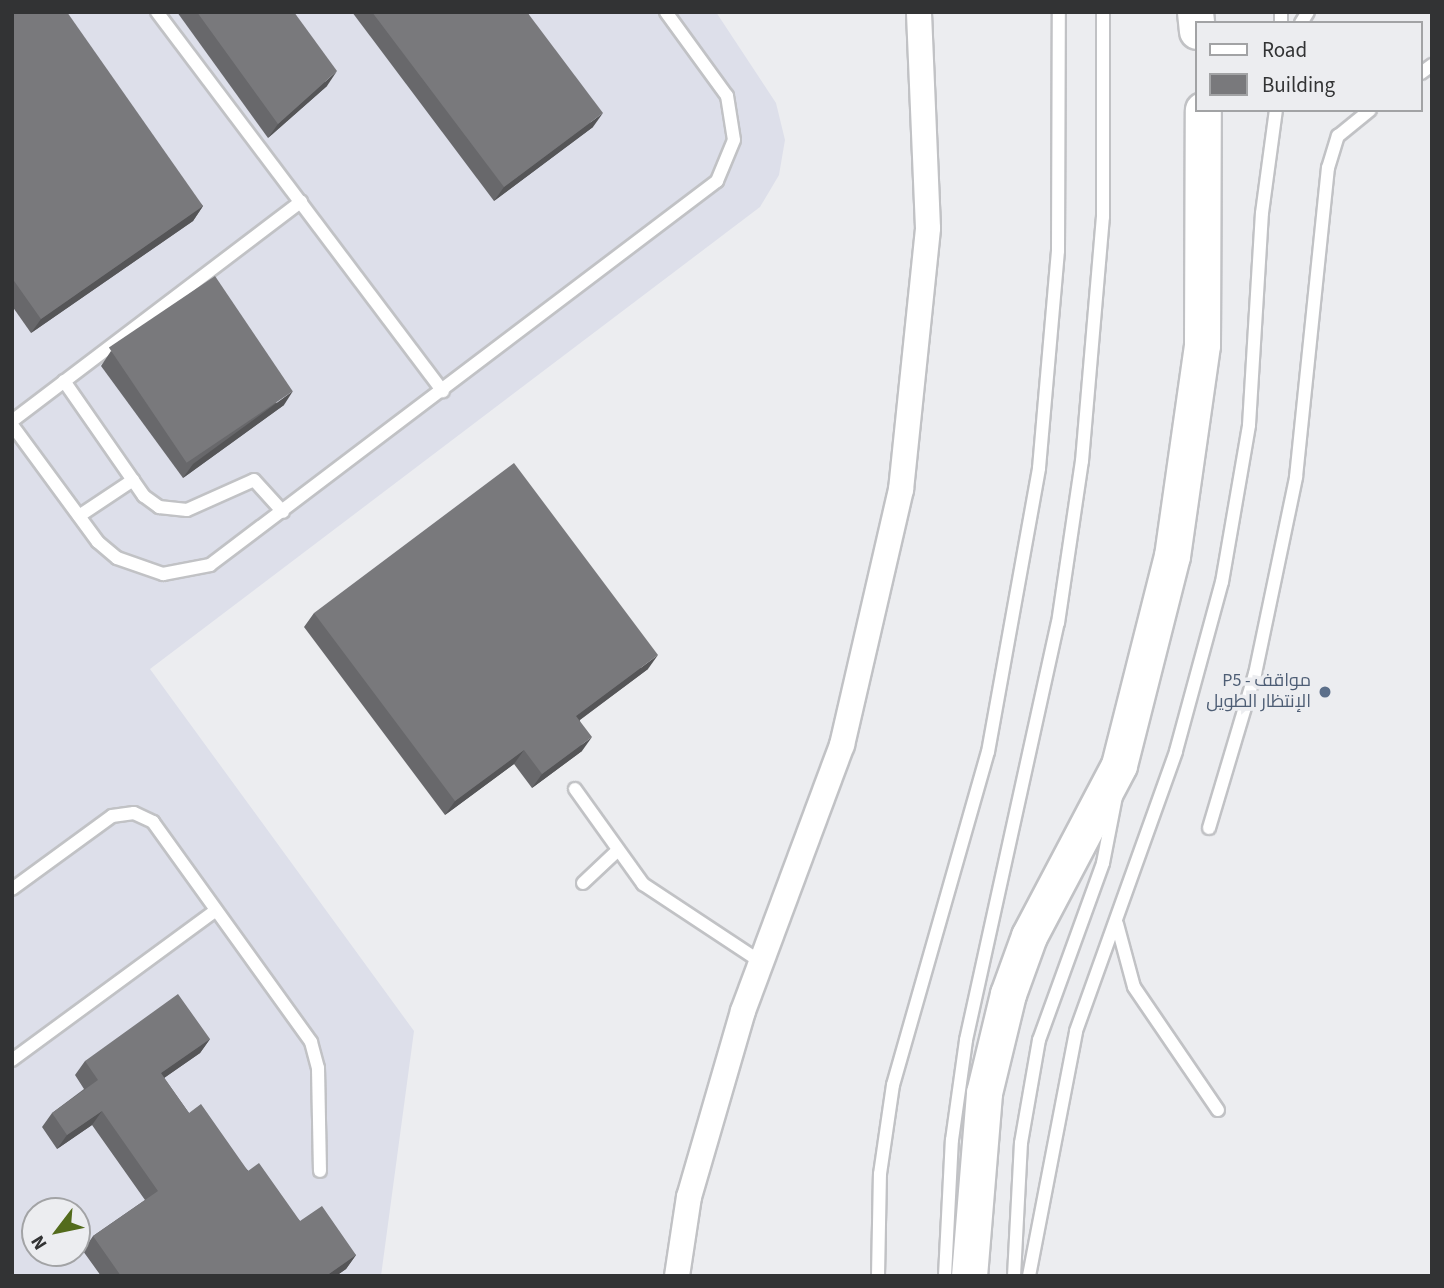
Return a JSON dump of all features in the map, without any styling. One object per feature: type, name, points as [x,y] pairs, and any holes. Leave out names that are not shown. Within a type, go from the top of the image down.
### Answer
[{"type":"street","points":[[677,1276],[689,1197],[761,962],[842,745],[901,490],[928,229],[919,12]]},
{"type":"street","points":[[969,1276],[984,1093],[1008,994],[1029,936],[1119,765],[1172,556],[1190,451],[1206,239],[1203,112]]},
{"type":"lane","points":[[157,12],[443,391]]},
{"type":"lane","points":[[301,202],[12,423],[79,516],[117,558],[163,574],[210,565],[717,181],[734,140],[730,106],[666,12]]},
{"type":"lane","points":[[877,1276],[880,1174],[893,1085],[984,766],[1038,468],[1058,251],[1059,12]]},
{"type":"lane","points":[[945,1276],[952,1140],[966,1040],[1058,623],[1082,461],[1103,217],[1103,12]]},
{"type":"lane","points":[[1028,1276],[1066,1069],[1194,695],[1224,570],[1249,425],[1262,213],[1276,112]]},
{"type":"lane","points":[[1209,828],[1255,674],[1296,477],[1328,168],[1338,136],[1368,112]]},
{"type":"lane","points":[[64,381],[151,502],[177,511],[254,480],[283,512]]},
{"type":"lane","points":[[79,516],[133,480]]},
{"type":"lane","points":[[1013,1276],[1031,1079],[1049,1000],[1103,863],[1119,765]]},
{"type":"lane","points":[[575,789],[618,850],[654,894],[761,962]]},
{"type":"lane","points":[[12,889],[113,816],[134,813],[161,830],[311,1042],[318,1068],[320,1171]]},
{"type":"lane","points":[[583,884],[618,850]]},
{"type":"lane","points":[[12,1060],[216,910]]},
{"type":"lane","points":[[1117,923],[1134,988],[1218,1110]]},
{"type":"shaded area","points":[[12,12],[716,12],[776,103],[785,140],[779,175],[760,207],[150,669],[414,1031],[381,1276],[12,1276]]},
{"type":"building","points":[[12,12],[67,12],[203,206],[41,319],[12,278]]},
{"type":"building","points":[[197,12],[294,12],[337,71],[278,124]]},
{"type":"building","points":[[372,12],[527,12],[603,113],[504,187]]},
{"type":"building","points":[[215,276],[293,391],[187,463],[109,348]]},
{"type":"building","points":[[514,463],[658,655],[576,716],[592,737],[542,774],[524,750],[455,801],[314,613]]},
{"type":"building","points":[[178,994],[210,1039],[161,1073],[189,1113],[201,1104],[248,1171],[259,1163],[300,1221],[322,1206],[356,1255],[326,1276],[121,1276],[93,1236],[158,1191],[102,1111],[67,1135],[52,1113],[98,1080],[85,1061]]},
{"type":"place","name":"P5 - مواقف الإنتظار الطويل","points":[[1325,692]]}]
